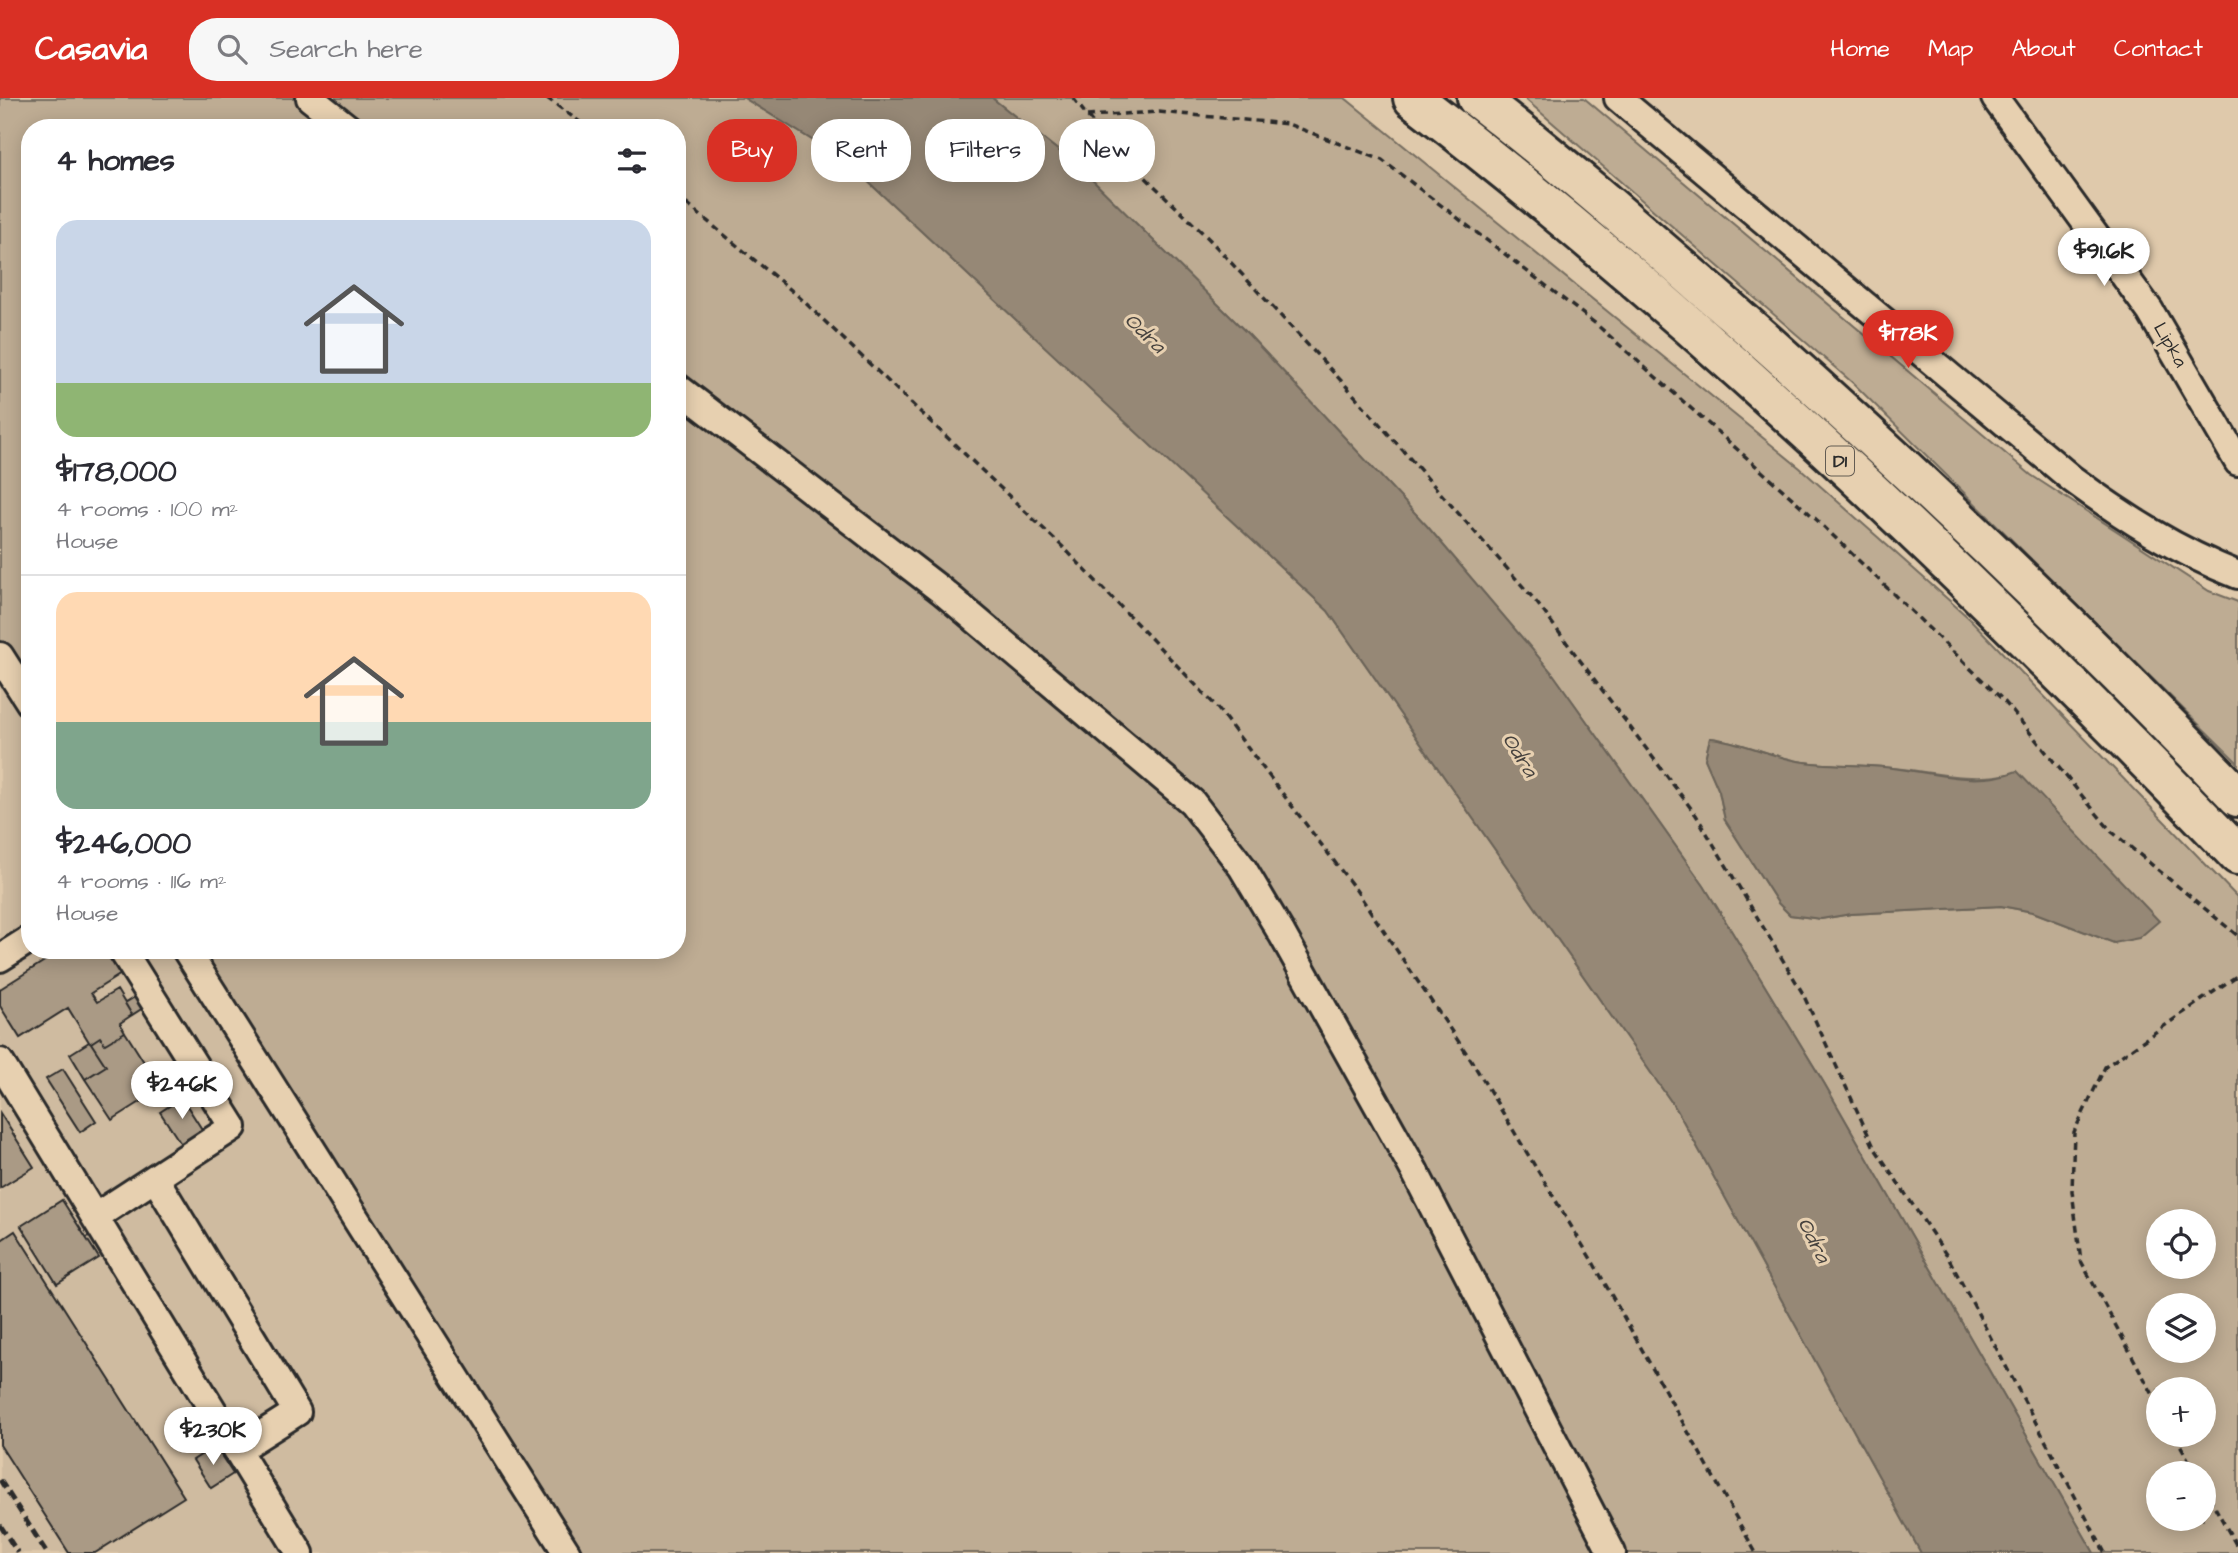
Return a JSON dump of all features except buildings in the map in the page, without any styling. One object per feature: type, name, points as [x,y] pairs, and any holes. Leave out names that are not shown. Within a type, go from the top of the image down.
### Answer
[{"type":"highway","name":"D1","points":[[1413,98],[1647,290],[1822,444],[2073,684],[2238,855]]},
{"type":"highway","name":"D1","points":[[1477,98],[1669,257],[1852,417],[2109,662],[2238,797]]},
{"type":"street","points":[[310,98],[337,119]]},
{"type":"street","points":[[1618,98],[2072,479],[2134,524],[2198,560],[2238,575]]},
{"type":"street","name":"Lipka","points":[[1994,98],[2150,311],[2238,462]]},
{"type":"street","points":[[686,394],[942,591],[1192,802],[1242,867],[1415,1172],[1612,1553]]},
{"type":"street","points":[[0,656],[21,689]]},
{"type":"street","points":[[0,957],[21,944]]},
{"type":"street","points":[[95,1217],[233,1127],[128,959]]},
{"type":"street","points":[[192,959],[567,1553]]},
{"type":"street","points":[[0,1062],[300,1553]]},
{"type":"street","points":[[155,1178],[297,1412],[237,1450]]},
{"type":"path","points":[[547,98],[576,119]]},
{"type":"path","points":[[1073,98],[1104,137],[1209,239],[1347,387],[1534,600],[1696,815],[1802,992],[1874,1147],[1949,1259],[2105,1553]]},
{"type":"path","points":[[1087,116],[1158,112],[1288,124],[1382,160],[1596,324],[1818,521],[2004,701],[2111,831],[2238,936]]},
{"type":"path","points":[[686,203],[807,304],[1065,549],[1215,705],[1356,890],[1471,1060],[1594,1264],[1756,1553]]},
{"type":"path","points":[[2146,1382],[2081,1261],[2072,1191],[2074,1132],[2105,1067],[2238,975]]},
{"type":"path","points":[[2216,1509],[2238,1548]]},
{"type":"shaded area","points":[[0,98],[744,98],[778,119],[707,119],[707,182],[797,182],[797,131],[811,139],[811,182],[868,182],[1328,611],[1677,1110],[1921,1553],[567,1553],[192,959],[686,959],[686,119],[21,119],[21,689],[0,656]]},
{"type":"shaded area","points":[[992,98],[1345,98],[1800,468],[1970,619],[2238,898],[2238,1553],[2094,1553],[1824,1083],[1704,886],[1553,674],[1427,526],[1248,334],[1094,182],[1155,182],[1155,119],[1059,119],[1059,151],[1045,140],[1045,119],[1018,119]],"holes":[[[1710,738],[1808,763],[1883,767],[1975,777],[2005,775],[2114,943],[2033,912],[2001,906],[1851,914],[1821,919],[1790,915],[1778,903],[1725,820],[1719,791],[1705,759]]]},
{"type":"shaded area","points":[[1524,98],[1584,98],[2031,475],[2209,591],[2238,602],[2238,763],[1854,384]]},
{"type":"shaded area","points":[[0,656],[21,689],[21,959],[192,959],[567,1553],[0,1553]]},
{"type":"water","name":"Odra","points":[[744,98],[992,98],[1018,119],[925,119],[925,182],[1045,182],[1045,140],[1059,151],[1059,182],[1094,182],[1248,334],[1427,526],[1553,674],[1704,886],[1824,1083],[2094,1553],[1921,1553],[1677,1110],[1328,611],[868,182],[911,182],[911,119],[811,119],[811,139],[797,131],[797,119],[778,119]]},
{"type":"water","points":[[1710,738],[1809,763],[1884,767],[1968,778],[2001,776],[2017,771],[2159,921],[2139,938],[2114,943],[2033,912],[2001,906],[1851,914],[1821,919],[1790,915],[1778,903],[1725,820],[1719,791],[1705,759]]},
{"type":"railway","points":[[0,1480],[47,1553]]},
{"type":"railway","points":[[0,1525],[18,1553]]}]
